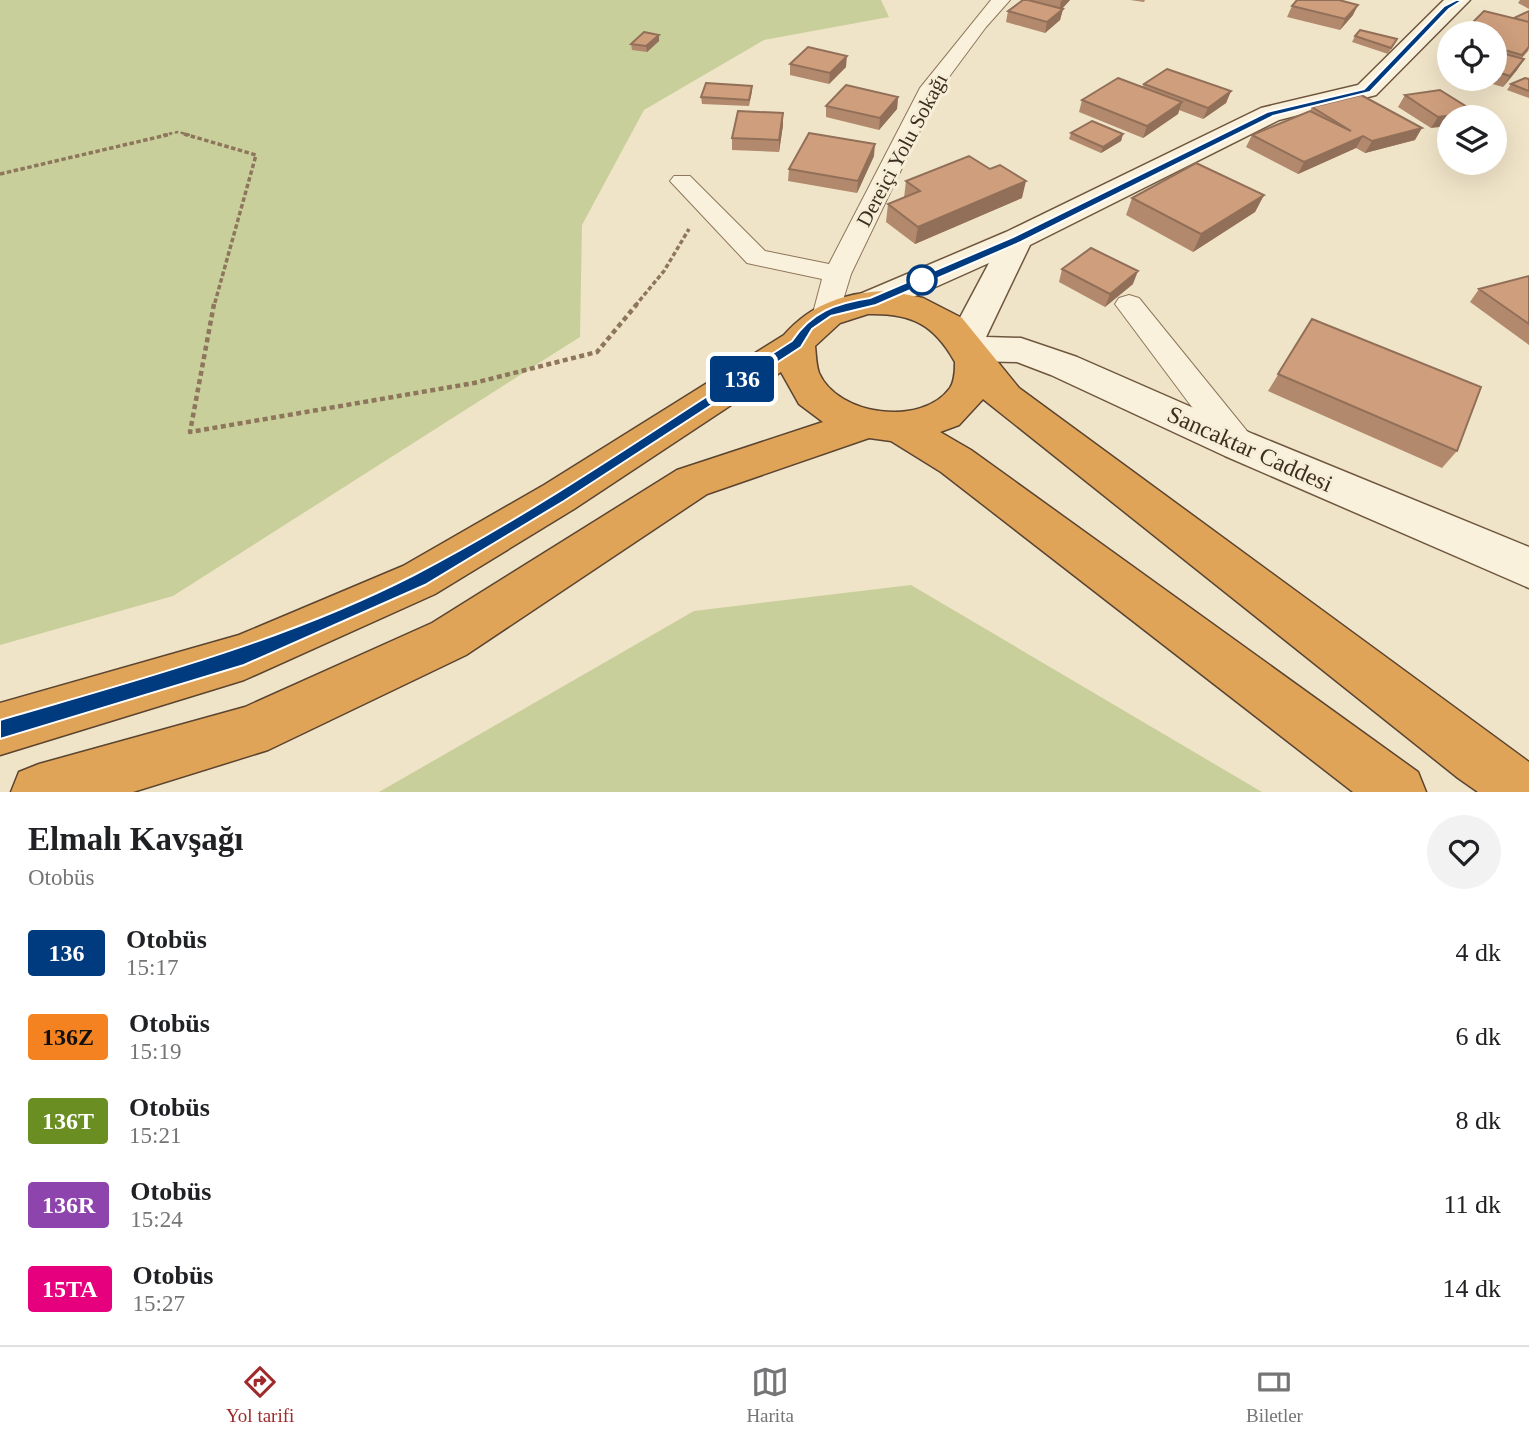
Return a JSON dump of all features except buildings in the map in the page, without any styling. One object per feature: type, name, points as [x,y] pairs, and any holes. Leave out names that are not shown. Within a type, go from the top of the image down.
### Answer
[{"type":"highway","points":[[0,729],[244,657],[419,580],[559,497],[848,305],[872,302],[900,304],[926,312],[948,325],[1004,398],[1477,759],[1525,792]]},
{"type":"highway","points":[[812,328],[794,363],[800,382],[816,400],[839,414],[882,425],[956,461],[1398,792]]},
{"type":"highway","points":[[39,792],[249,732],[449,639],[692,482],[882,425],[936,417],[965,397],[973,380],[969,350]]},
{"type":"street","name":"Dereiçi Yolu Sokağı","points":[[812,328],[930,88],[979,23],[1001,0]]},
{"type":"street","points":[[872,302],[1017,239],[1270,114],[1367,90],[1447,8],[1459,0]]},
{"type":"street","points":[[682,181],[756,257],[837,274]]},
{"type":"street","points":[[969,350],[1017,239]]},
{"type":"street","points":[[1129,304],[1238,446]]},
{"type":"street","name":"Sancaktar Caddesi","points":[[969,350],[1021,350],[1064,366],[1238,446],[1529,568]]},
{"type":"path","points":[[0,174],[177,132],[256,155],[209,323],[190,432],[474,383],[597,352],[664,271],[704,204]]},
{"type":"green space","points":[[0,0],[881,0],[889,17],[764,40],[644,110],[582,225],[580,337],[173,596],[0,645]]},
{"type":"green space","points":[[911,585],[1262,792],[379,792],[694,611]]},
{"type":"bus line","name":"136","points":[[0,729],[244,657],[419,580],[559,497],[797,344],[808,326],[827,313],[848,305],[872,302],[1017,239],[1270,114],[1367,90],[1447,8],[1459,0]]}]
